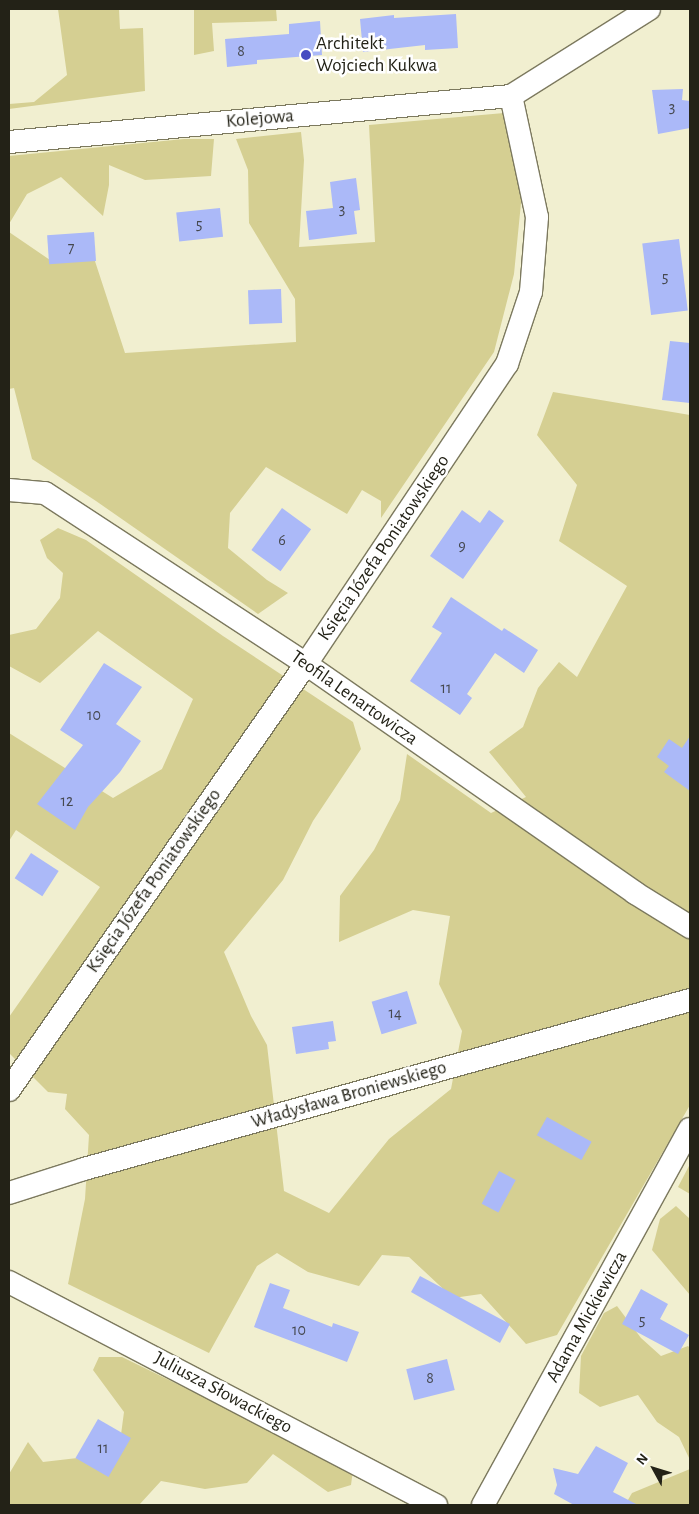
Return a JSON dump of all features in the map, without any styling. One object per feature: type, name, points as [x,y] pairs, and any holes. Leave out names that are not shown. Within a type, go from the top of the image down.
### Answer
[{"type":"street","points":[[512,96],[649,9]]},
{"type":"street","name":"Kolejowa","points":[[9,142],[512,96]]},
{"type":"street","name":"Księcia Józefa Poniatowskiego","points":[[9,1090],[306,664],[508,364],[531,292],[537,218],[512,96]]},
{"type":"street","name":"Teofila Lenartowicza","points":[[9,490],[45,493],[306,664],[635,893],[690,927]]},
{"type":"street","name":"Władysława Broniewskiego","points":[[9,1193],[94,1167],[690,1000]]},
{"type":"street","name":"Adama Mickiewicza","points":[[483,1505],[690,1129]]},
{"type":"street","name":"Juliusza Słowackiego","points":[[9,1282],[436,1505]]},
{"type":"shaded area","points":[[58,9],[119,9],[120,29],[143,28],[145,91],[9,109],[9,104],[34,102],[67,75]]},
{"type":"shaded area","points":[[194,9],[276,9],[277,21],[212,23],[214,51],[194,55]]},
{"type":"shaded area","points":[[504,113],[522,193],[514,274],[494,352],[381,518],[381,501],[362,490],[347,514],[266,467],[230,513],[228,548],[267,580],[288,593],[258,614],[96,501],[32,459],[14,388],[9,389],[9,232],[50,260],[92,252],[125,353],[296,342],[295,299],[249,223],[248,170],[236,139],[301,132],[304,160],[299,247],[375,242],[369,125]]},
{"type":"shaded area","points":[[184,139],[214,139],[211,176],[145,180],[109,165],[109,185],[103,216],[61,177],[27,194],[9,224],[9,156]]},
{"type":"shaded area","points":[[553,392],[690,415],[690,1105],[557,1335],[526,1344],[481,1294],[453,1298],[409,1257],[382,1255],[359,1286],[308,1272],[277,1253],[257,1266],[209,1353],[68,1284],[85,1199],[89,1135],[65,1109],[67,1094],[48,1092],[9,1053],[9,1017],[100,887],[16,830],[9,841],[9,733],[113,798],[162,769],[193,699],[98,631],[40,683],[9,666],[9,635],[36,629],[60,598],[63,573],[47,558],[40,540],[58,528],[86,540],[223,636],[353,722],[361,749],[313,821],[283,880],[224,952],[251,1016],[267,1045],[284,1191],[329,1213],[389,1139],[451,1089],[462,1031],[439,984],[450,916],[413,910],[339,942],[340,896],[374,850],[400,800],[407,754],[491,813],[526,797],[489,752],[523,727],[538,688],[559,662],[577,677],[627,586],[559,541],[577,485],[537,435]]},
{"type":"shaded area","points":[[690,1164],[690,1194],[678,1187]]},
{"type":"shaded area","points":[[676,1206],[690,1219],[690,1295],[652,1250],[660,1219]]},
{"type":"shaded area","points":[[617,1306],[641,1338],[661,1356],[688,1346],[690,1348],[690,1460],[679,1437],[657,1422],[638,1395],[600,1407],[579,1393],[581,1356],[604,1313]]},
{"type":"shaded area","points":[[99,1357],[122,1357],[353,1470],[351,1485],[328,1492],[273,1454],[247,1483],[205,1489],[161,1481],[139,1505],[9,1505],[9,1474],[28,1442],[43,1462],[86,1457],[118,1457],[124,1412],[93,1370]]},
{"type":"shaded area","points":[[690,1469],[690,1505],[625,1505],[632,1493]]},
{"type":"building","points":[[456,14],[458,48],[425,50],[425,45],[363,52],[360,19],[394,15],[394,18]]},
{"type":"building","points":[[320,21],[322,55],[257,60],[257,64],[227,67],[225,39],[289,34],[289,24]]},
{"type":"building","points":[[683,89],[682,100],[690,101],[690,128],[658,134],[652,90]]},
{"type":"building","points":[[356,178],[360,210],[354,211],[357,234],[309,240],[306,211],[333,208],[330,182]]},
{"type":"building","points":[[220,208],[223,237],[179,241],[176,213]]},
{"type":"building","points":[[94,232],[96,261],[49,264],[47,235]]},
{"type":"building","points":[[679,239],[688,310],[651,315],[642,244]]},
{"type":"building","points":[[281,289],[282,323],[249,324],[248,290]]},
{"type":"building","points":[[670,341],[690,343],[690,403],[662,400]]},
{"type":"building","points":[[282,508],[311,529],[281,571],[251,550]]},
{"type":"building","points":[[462,510],[480,523],[489,510],[504,521],[463,579],[430,556]]},
{"type":"building","points":[[451,597],[502,631],[504,628],[538,650],[524,673],[495,653],[467,694],[472,698],[460,715],[410,681],[442,633],[432,627]]},
{"type":"building","points":[[104,663],[142,687],[116,724],[141,741],[120,772],[88,807],[75,830],[37,804],[83,745],[60,730]]},
{"type":"building","points":[[690,736],[690,791],[664,772],[669,766],[657,757],[669,739],[682,748]]},
{"type":"building","points":[[31,853],[59,871],[42,896],[15,878]]},
{"type":"building","points":[[407,991],[417,1024],[382,1034],[372,1002]]},
{"type":"building","points":[[333,1021],[336,1041],[328,1042],[329,1049],[296,1054],[292,1027]]},
{"type":"building","points":[[547,1117],[592,1142],[581,1160],[537,1135]]},
{"type":"building","points":[[499,1171],[516,1180],[498,1213],[482,1204]]},
{"type":"building","points":[[420,1276],[510,1324],[500,1343],[411,1292]]},
{"type":"building","points":[[270,1283],[290,1290],[283,1308],[332,1327],[333,1323],[359,1332],[347,1362],[254,1327]]},
{"type":"building","points":[[641,1289],[668,1304],[660,1319],[689,1335],[678,1354],[622,1324]]},
{"type":"building","points":[[447,1359],[455,1390],[414,1400],[406,1369]]},
{"type":"building","points":[[98,1419],[131,1438],[108,1477],[76,1458]]},
{"type":"building","points":[[596,1446],[628,1463],[613,1492],[638,1505],[574,1505],[554,1494],[557,1485],[553,1468],[578,1474]]},
{"type":"place","name":"Architekt Wojciech Kukwa","points":[[306,55]]}]
